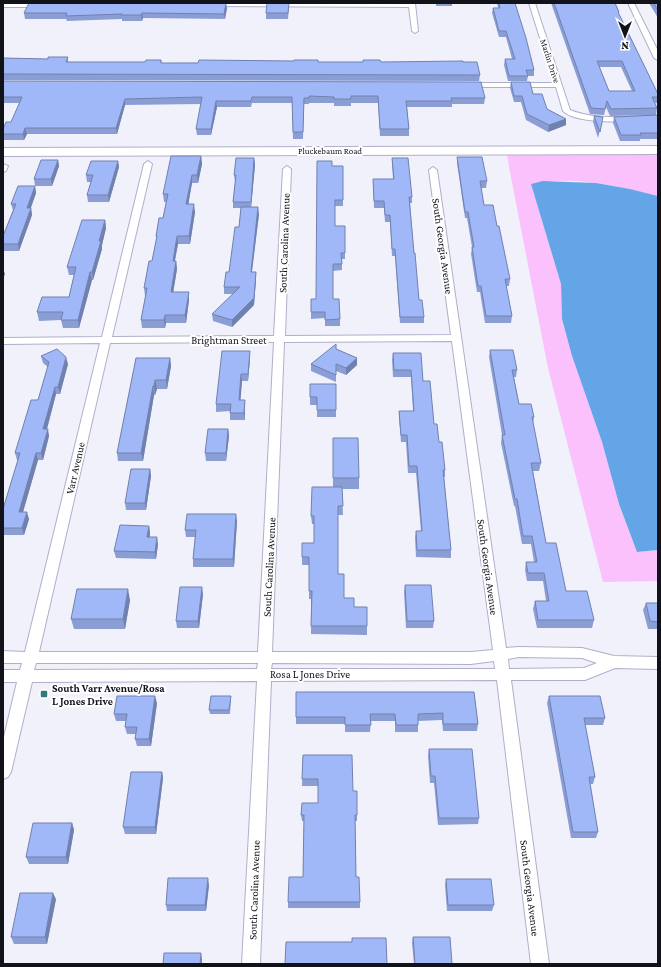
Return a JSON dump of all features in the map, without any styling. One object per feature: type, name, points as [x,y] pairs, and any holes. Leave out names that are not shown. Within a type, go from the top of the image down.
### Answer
[{"type":"street","name":"Marlin Drive","points":[[532,3],[567,111],[575,116],[587,118],[658,118]]},
{"type":"street","points":[[631,3],[658,58]]},
{"type":"street","points":[[200,5],[412,4],[415,31]]},
{"type":"street","points":[[3,5],[50,5]]},
{"type":"street","points":[[455,85],[558,85]]},
{"type":"street","name":"Pluckebaum Road","points":[[3,152],[658,150]]},
{"type":"street","name":"Varr Avenue","points":[[3,772],[148,164]]},
{"type":"street","name":"South Carolina Avenue","points":[[250,964],[287,169]]},
{"type":"street","name":"South Georgia Avenue","points":[[433,170],[503,674],[540,964]]},
{"type":"street","name":"Brightman Street","points":[[3,341],[456,338]]},
{"type":"street","name":"Rosa L Jones Drive","points":[[3,657],[471,658],[519,652],[582,653],[614,662],[658,663]]},
{"type":"street","name":"Rosa L Jones Drive","points":[[3,676],[585,674],[614,662]]},
{"type":"shaded area","points":[[658,153],[658,196],[611,185],[578,181],[531,184],[561,284],[562,319],[572,356],[602,442],[619,504],[637,552],[658,550],[658,581],[603,582],[548,368],[507,154]]},
{"type":"water","points":[[543,181],[596,183],[658,196],[658,550],[637,552],[619,504],[602,442],[572,356],[562,319],[561,284],[531,184]]},
{"type":"building","points":[[29,3],[226,3],[224,14],[142,13],[141,15],[121,15],[122,14],[66,16],[67,13],[24,13]]},
{"type":"building","points":[[267,3],[289,3],[288,13],[266,13]]},
{"type":"building","points":[[499,3],[515,3],[534,70],[526,70],[528,76],[509,76],[505,59],[515,59],[506,31],[499,31],[493,8],[500,8]]},
{"type":"building","points":[[554,3],[615,3],[658,94],[658,97],[652,97],[657,108],[611,109],[607,101],[605,109],[591,108]],"holes":[[[597,61],[622,61],[635,91],[609,91]]]},
{"type":"building","points":[[654,3],[658,3],[658,11]]},
{"type":"building","points":[[48,57],[68,57],[66,62],[145,62],[146,60],[161,60],[161,63],[198,63],[199,60],[318,60],[318,62],[363,62],[363,60],[380,60],[381,62],[463,61],[477,62],[480,75],[3,74],[3,58],[48,59]]},
{"type":"building","points":[[3,81],[481,82],[485,98],[451,98],[452,101],[406,101],[409,129],[380,129],[378,96],[351,96],[351,99],[334,99],[334,97],[309,96],[309,98],[304,98],[303,132],[293,132],[292,97],[252,97],[251,101],[216,101],[211,129],[196,129],[202,97],[125,99],[116,128],[25,128],[23,134],[3,134],[3,129],[6,122],[11,122],[22,97],[3,97]]},
{"type":"building","points":[[511,82],[530,82],[533,94],[542,94],[547,109],[566,119],[549,125],[527,114],[522,96],[514,96]]},
{"type":"building","points":[[658,115],[658,133],[640,133],[641,135],[621,135],[614,117]]},
{"type":"building","points":[[594,116],[603,117],[600,132]]},
{"type":"building","points":[[171,156],[201,156],[197,175],[192,175],[186,204],[194,204],[189,236],[177,236],[173,261],[176,261],[171,292],[189,292],[185,315],[165,315],[164,320],[141,320],[147,288],[144,288],[149,261],[152,261],[159,218],[163,218],[168,194],[163,194]]},
{"type":"building","points":[[457,157],[482,157],[487,181],[480,181],[484,205],[493,205],[497,226],[499,226],[510,279],[505,279],[512,316],[486,316],[481,286],[478,286],[472,247],[474,247],[468,212],[465,212]]},
{"type":"building","points":[[236,158],[254,158],[251,202],[233,202]]},
{"type":"building","points":[[392,158],[408,158],[412,197],[409,197],[414,253],[419,300],[422,300],[424,317],[400,317],[395,249],[392,249],[390,215],[385,215],[384,201],[374,201],[373,179],[394,179]]},
{"type":"building","points":[[41,160],[58,160],[51,179],[34,179]]},
{"type":"building","points":[[91,161],[118,161],[108,195],[87,195],[93,175],[86,175]]},
{"type":"building","points":[[317,161],[332,161],[332,166],[343,166],[343,200],[335,200],[335,226],[345,226],[345,253],[341,253],[342,264],[333,264],[333,299],[339,299],[340,319],[325,320],[325,312],[311,312],[311,299],[316,299]]},
{"type":"building","points":[[18,186],[35,186],[27,208],[31,208],[18,244],[3,244],[3,236],[16,204],[11,204]]},
{"type":"building","points":[[241,207],[258,207],[251,272],[256,272],[254,298],[232,320],[212,314],[240,287],[224,287],[226,272],[229,272],[235,227],[239,227]]},
{"type":"building","points":[[82,220],[105,220],[99,241],[101,241],[92,272],[90,272],[78,320],[61,320],[63,312],[37,312],[42,297],[69,297],[76,267],[67,267]]},
{"type":"building","points":[[336,344],[336,349],[357,358],[346,368],[336,364],[336,375],[311,364]]},
{"type":"building","points":[[57,349],[66,357],[58,387],[55,387],[43,429],[48,429],[41,453],[36,453],[19,512],[27,512],[22,528],[3,528],[3,509],[20,453],[15,453],[31,400],[38,400],[49,362],[41,356]]},
{"type":"building","points":[[490,350],[513,350],[517,370],[512,370],[519,404],[531,404],[534,417],[532,417],[541,463],[531,463],[546,543],[556,543],[566,591],[587,591],[594,620],[538,620],[535,601],[549,601],[544,573],[528,573],[526,562],[537,562],[532,536],[523,536],[517,499],[515,499],[502,435],[505,435]]},
{"type":"building","points":[[222,351],[250,351],[248,374],[241,374],[239,400],[245,400],[244,413],[230,413],[231,404],[216,404]]},
{"type":"building","points":[[393,353],[421,353],[423,381],[430,381],[434,424],[437,424],[439,442],[442,442],[445,470],[443,470],[451,550],[417,550],[416,531],[422,531],[417,466],[409,466],[407,435],[401,435],[399,411],[414,411],[411,370],[394,370]]},
{"type":"building","points":[[136,358],[170,358],[166,380],[155,380],[153,386],[141,453],[117,453]]},
{"type":"building","points":[[310,384],[336,384],[336,410],[317,410],[317,397],[310,397]]},
{"type":"building","points":[[208,429],[228,429],[226,453],[205,453]]},
{"type":"building","points":[[333,438],[358,438],[359,478],[333,478]]},
{"type":"building","points":[[131,469],[150,469],[145,503],[125,503]]},
{"type":"building","points":[[312,487],[342,487],[343,506],[338,506],[338,574],[344,574],[344,598],[354,598],[354,607],[367,607],[367,626],[311,626],[312,591],[309,591],[309,557],[302,557],[302,543],[314,543],[314,516],[311,516]]},
{"type":"building","points":[[187,514],[236,514],[233,559],[193,559],[196,530],[185,530]]},
{"type":"building","points":[[120,525],[149,526],[147,537],[157,537],[155,552],[114,551]]},
{"type":"building","points":[[405,585],[431,585],[434,621],[407,621]]},
{"type":"building","points":[[180,587],[202,587],[198,621],[176,621]]},
{"type":"building","points":[[77,589],[128,589],[123,619],[71,619]]},
{"type":"building","points":[[646,603],[658,603],[658,622],[650,621]]},
{"type":"building","points":[[296,692],[474,692],[478,724],[443,724],[443,713],[418,714],[418,725],[396,725],[395,714],[370,714],[371,725],[345,725],[345,717],[296,717]]},
{"type":"building","points":[[117,696],[155,696],[149,739],[135,739],[137,727],[125,727],[127,714],[114,714]]},
{"type":"building","points":[[211,696],[231,696],[229,710],[209,710]]},
{"type":"building","points":[[549,696],[600,696],[605,718],[584,718],[595,777],[589,777],[598,832],[573,832]]},
{"type":"building","points":[[429,749],[472,749],[479,818],[439,818],[435,776],[431,776]]},
{"type":"building","points":[[303,755],[352,755],[353,791],[357,791],[357,815],[355,815],[356,877],[359,877],[360,902],[288,902],[289,877],[303,877],[304,815],[301,815],[302,803],[318,803],[318,779],[302,779]]},
{"type":"building","points":[[131,772],[162,772],[155,827],[123,827]]},
{"type":"building","points":[[33,823],[72,823],[66,857],[26,857]]},
{"type":"building","points":[[168,878],[208,878],[205,905],[166,905]]},
{"type":"building","points":[[446,879],[491,879],[494,905],[448,905]]},
{"type":"building","points":[[20,893],[53,893],[45,937],[11,937]]},
{"type":"building","points":[[413,937],[450,937],[452,964],[415,964]]},
{"type":"building","points":[[352,938],[386,938],[387,964],[285,964],[286,942],[352,942]]},
{"type":"building","points":[[164,953],[201,953],[200,964],[163,964]]},
{"type":"place","name":"South Varr Avenue/Rosa L Jones Drive","points":[[44,694]]}]
